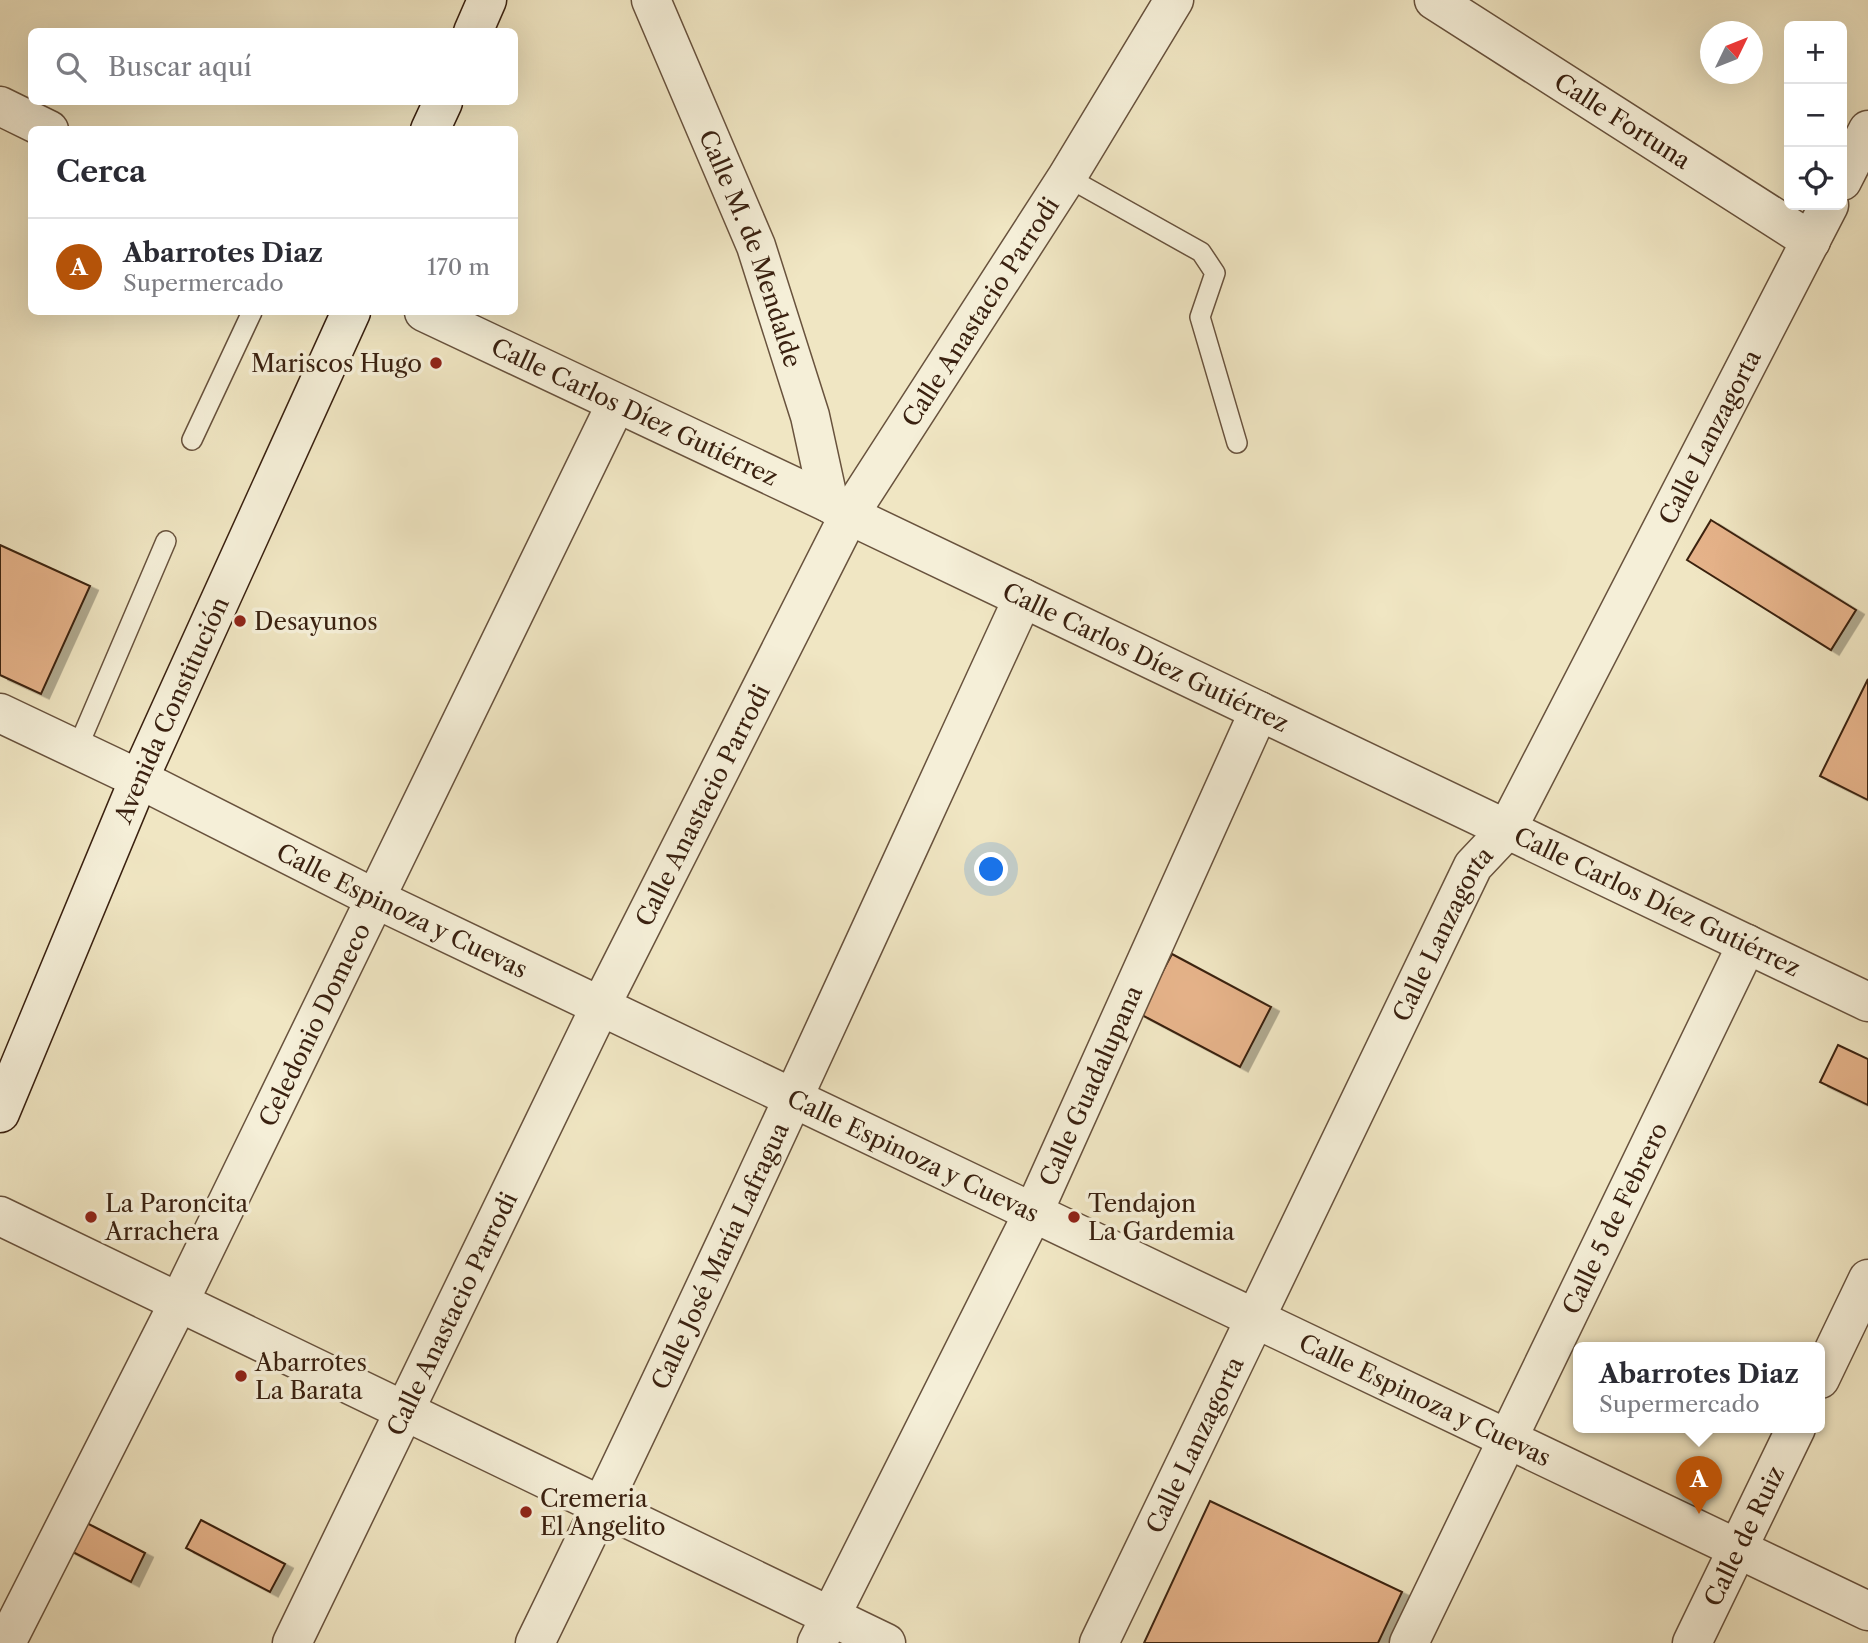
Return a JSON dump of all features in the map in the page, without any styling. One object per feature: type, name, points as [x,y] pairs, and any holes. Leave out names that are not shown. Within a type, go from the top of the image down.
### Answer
[{"type":"street","points":[[475,28],[487,0]]},
{"type":"street","name":"Calle M. de Mendalde","points":[[651,0],[756,246],[839,509]]},
{"type":"street","name":"Calle Anastacio Parrodi","points":[[292,1643],[839,509],[1066,177],[1174,0]]},
{"type":"street","name":"Calle Fortuna","points":[[1434,0],[1811,241]]},
{"type":"street","points":[[432,126],[442,105]]},
{"type":"street","points":[[0,106],[41,126]]},
{"type":"street","points":[[1847,171],[1868,130]]},
{"type":"street","name":"Calle Lanzagorta","points":[[1099,1643],[1473,866],[1506,831],[1826,210]]},
{"type":"street","name":"Avenida Constitución","points":[[0,1113],[139,779],[350,315]]},
{"type":"street","name":"Calle Carlos Díez Gutiérrez","points":[[430,315],[1868,1002]]},
{"type":"street","name":"Celedonio Domeco","points":[[6,1643],[179,1302],[616,404]]},
{"type":"street","name":"Calle José María Lafragua","points":[[535,1643],[603,1506],[1023,598]]},
{"type":"street","name":"Calle Guadalupana","points":[[823,1629],[1033,1213],[1259,711]]},
{"type":"street","name":"Calle Espinoza y Cuevas","points":[[0,713],[600,1007],[1868,1611]]},
{"type":"street","name":"Calle 5 de Febrero","points":[[1409,1643],[1747,944]]},
{"type":"street","points":[[0,1216],[603,1506],[823,1629],[886,1643]]},
{"type":"street","points":[[1825,1369],[1868,1279]]},
{"type":"street","name":"Calle de Ruiz","points":[[1692,1643],[1794,1433]]},
{"type":"lane","points":[[1066,177],[1201,252],[1215,274],[1200,317],[1237,443]]},
{"type":"lane","points":[[192,440],[251,315]]},
{"type":"lane","points":[[77,749],[166,541]]},
{"type":"building","points":[[1711,520],[1856,610],[1831,650],[1687,560]]},
{"type":"building","points":[[0,545],[90,586],[41,694],[0,675]]},
{"type":"building","points":[[1868,679],[1868,800],[1820,776]]},
{"type":"building","points":[[1172,954],[1271,1007],[1240,1067],[1140,1014]]},
{"type":"building","points":[[1838,1045],[1868,1059],[1868,1105],[1820,1082]]},
{"type":"building","points":[[1210,1501],[1402,1592],[1378,1643],[1144,1643]]},
{"type":"building","points":[[79,1519],[145,1553],[131,1582],[65,1548]]},
{"type":"building","points":[[201,1520],[285,1564],[270,1592],[186,1548]]},
{"type":"place","name":"Mariscos Hugo","points":[[436,363]]},
{"type":"place","name":"Desayunos","points":[[240,621]]},
{"type":"place","name":"La Paroncita Arrachera","points":[[91,1217]]},
{"type":"place","name":"Tendajon La Gardemia","points":[[1074,1217]]},
{"type":"place","name":"Abarrotes La Barata","points":[[241,1376]]},
{"type":"place","name":"Cremeria El Angelito","points":[[526,1512]]},
{"type":"place","name":"Abarrotes Diaz","points":[[1699,1514]]}]
